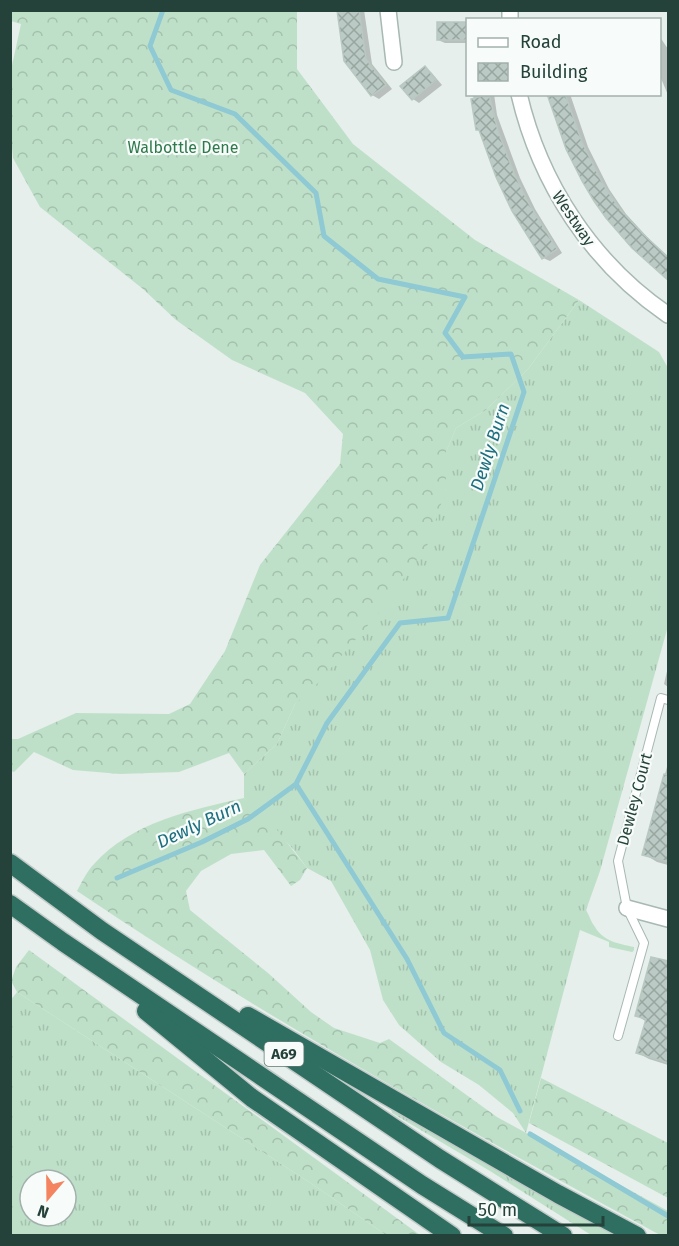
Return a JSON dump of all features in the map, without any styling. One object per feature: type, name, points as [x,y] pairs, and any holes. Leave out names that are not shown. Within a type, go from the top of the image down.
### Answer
[{"type":"highway","name":"A69","points":[[10,863],[102,931],[440,1159],[563,1236]]},
{"type":"highway","name":"A69","points":[[10,904],[422,1185],[504,1236]]},
{"type":"highway","name":"A69","points":[[102,931],[538,1183],[637,1236]]},
{"type":"highway","name":"A69","points":[[63,942],[252,1098],[452,1236]]},
{"type":"street","points":[[388,10],[394,62]]},
{"type":"street","name":"Westway","points":[[519,96],[537,153],[567,212],[611,267],[638,292],[669,315]]},
{"type":"street","points":[[627,908],[669,919]]},
{"type":"lane","name":"Dewley Court","points":[[627,908],[618,861],[661,698],[669,700]]},
{"type":"lane","points":[[618,1036],[644,943],[627,908]]},
{"type":"green space","name":"Walbottle Dene","points":[[10,11],[297,11],[297,69],[353,144],[475,240],[579,300],[528,369],[486,410],[456,428],[446,452],[446,489],[427,546],[382,609],[318,683],[295,704],[277,744],[244,774],[229,753],[179,772],[120,774],[73,770],[34,752],[14,772],[11,771],[11,739],[18,739],[76,713],[169,714],[190,704],[225,651],[260,565],[340,464],[343,434],[305,393],[232,360],[176,320],[143,289],[40,207],[13,158],[10,126],[11,70],[21,24],[11,21]]},
{"type":"green space","points":[[579,300],[659,352],[668,368],[668,626],[600,871],[586,910],[602,936],[634,947],[634,950],[632,952],[609,947],[609,942],[580,930],[526,1133],[513,1113],[479,1085],[441,1062],[399,1025],[383,1000],[370,950],[331,881],[307,868],[293,849],[244,798],[244,774],[277,744],[295,704],[446,489],[446,452],[456,428],[486,410],[528,369]]},
{"type":"green space","points":[[244,798],[266,816],[307,868],[300,880],[291,886],[264,850],[231,854],[201,871],[186,891],[190,910],[268,973],[311,1012],[334,1028],[380,1043],[389,1039],[497,1117],[668,1211],[668,1235],[660,1235],[364,1070],[219,983],[77,891],[94,864],[126,838],[144,828],[183,813]]},
{"type":"green space","points":[[29,950],[420,1235],[386,1235],[312,1184],[17,992],[11,981],[16,967]]},
{"type":"green space","points":[[17,992],[312,1184],[386,1235],[11,1235],[10,1001]]},
{"type":"green space","points":[[541,1078],[668,1143],[668,1198],[529,1123]]},
{"type":"green space","points":[[391,1108],[618,1235],[591,1235],[392,1113]]},
{"type":"building","points":[[337,10],[359,10],[366,59],[386,85],[371,96],[344,61]]},
{"type":"building","points":[[437,22],[466,22],[466,40],[437,40]]},
{"type":"building","points":[[425,66],[436,80],[412,100],[400,86]]},
{"type":"building","points":[[489,96],[498,131],[514,173],[529,204],[557,249],[542,259],[512,211],[496,177],[479,130],[476,130],[471,99]]},
{"type":"building","points":[[548,96],[566,96],[582,142],[603,184],[620,209],[669,258],[669,281],[632,248],[606,218],[582,181],[566,149]]},
{"type":"building","points":[[664,774],[669,775],[669,862],[642,855]]},
{"type":"building","points":[[651,957],[669,961],[669,1063],[636,1053],[646,1019],[635,1016]]},
{"type":"waterway","name":"Dewly Burn","points":[[117,878],[202,842],[248,819],[296,784],[327,723],[400,623],[448,618],[524,392],[511,354],[463,357],[445,333],[465,297],[378,279],[324,236],[316,193],[235,114],[171,90],[150,46],[163,10]]},
{"type":"waterway","points":[[296,784],[407,959],[444,1033],[500,1070],[520,1111]]},
{"type":"waterway","points":[[530,1134],[668,1216]]}]
